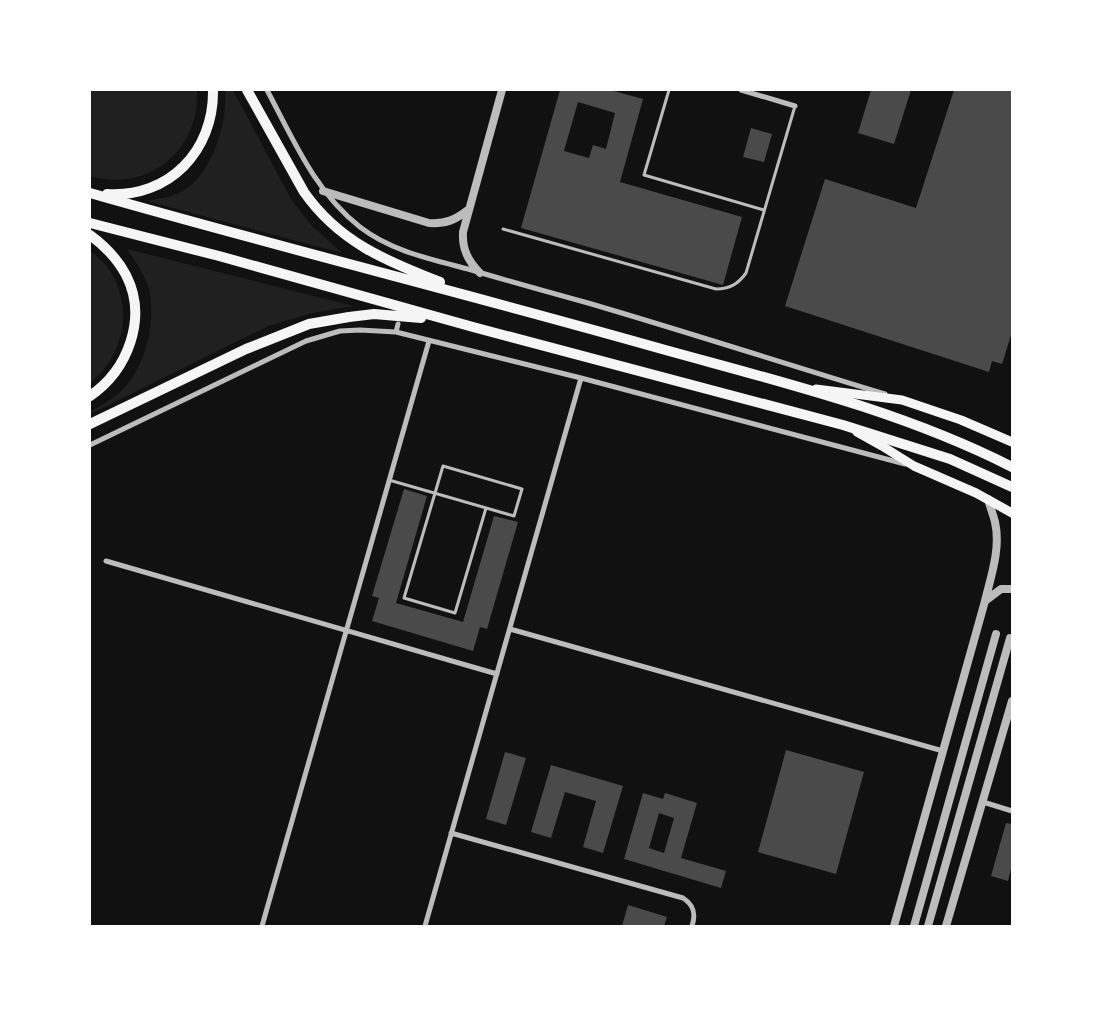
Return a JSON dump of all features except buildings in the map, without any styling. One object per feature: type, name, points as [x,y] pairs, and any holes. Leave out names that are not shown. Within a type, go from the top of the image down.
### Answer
[{"type":"main road","points":[[90,193],[139,192],[166,181],[179,171],[192,157],[202,141],[210,122],[213,90]]},
{"type":"main road","points":[[247,90],[300,185],[315,208],[343,234],[392,263],[481,298]]},
{"type":"main road","points":[[90,193],[229,233],[481,298],[798,387],[907,422],[957,441],[1012,467]]},
{"type":"main road","points":[[90,223],[219,256],[473,327],[844,425],[950,459],[1012,487]]},
{"type":"main road","points":[[90,235],[102,244],[116,259],[126,275],[132,290],[134,307],[134,327],[131,345],[123,362],[112,378],[90,396]]},
{"type":"main road","points":[[90,424],[246,349],[309,324],[349,317],[382,315],[423,318],[473,327]]},
{"type":"main road","points":[[798,387],[902,400],[1010,439]]},
{"type":"main road","points":[[844,425],[914,466],[953,482],[1012,513]]},
{"type":"street","points":[[267,90],[323,191],[346,216],[387,244],[417,256],[589,304],[902,400]]},
{"type":"street","points":[[480,273],[468,259],[464,250],[463,232],[502,90]]},
{"type":"street","points":[[741,90],[795,106]]},
{"type":"street","points":[[323,191],[429,223],[447,223],[468,210]]},
{"type":"street","points":[[415,263],[417,256]]},
{"type":"street","points":[[396,332],[398,324]]},
{"type":"street","points":[[90,445],[306,341],[340,331],[360,330],[396,332],[581,378],[914,466]]},
{"type":"street","points":[[262,926],[429,341]]},
{"type":"street","points":[[425,926],[581,378]]},
{"type":"street","points":[[894,926],[986,601],[995,562],[995,523],[988,499]]},
{"type":"street","points":[[106,562],[497,674]]},
{"type":"street","points":[[986,601],[1001,589],[1012,589]]},
{"type":"street","points":[[510,629],[943,751]]},
{"type":"street","points":[[914,926],[996,634]]},
{"type":"street","points":[[928,926],[1010,638]]},
{"type":"street","points":[[946,926],[1012,701]]},
{"type":"street","points":[[982,802],[1012,811]]},
{"type":"street","points":[[451,833],[683,898],[688,901],[694,910],[692,926]]},
{"type":"lane","points":[[669,90],[644,175],[764,210]]},
{"type":"lane","points":[[503,229],[716,289],[724,289],[740,281],[746,273],[795,106]]},
{"type":"lane","points":[[389,480],[435,493],[514,516],[522,489],[443,466],[435,493],[404,598],[455,613],[486,508]]},
{"type":"shaded area","points":[[90,90],[197,90],[196,112],[190,131],[180,148],[167,162],[151,172],[132,178],[112,180],[90,176]]},
{"type":"shaded area","points":[[225,90],[233,90],[291,199],[311,225],[342,253],[147,201],[180,192],[199,178],[218,142],[224,115]]},
{"type":"shaded area","points":[[127,249],[353,306],[312,313],[268,326],[90,414],[90,412],[118,393],[130,380],[143,357],[147,343],[151,315],[149,289],[142,273]]},
{"type":"shaded area","points":[[90,251],[103,262],[113,275],[123,307],[123,323],[120,339],[113,355],[104,369],[90,383]]}]
